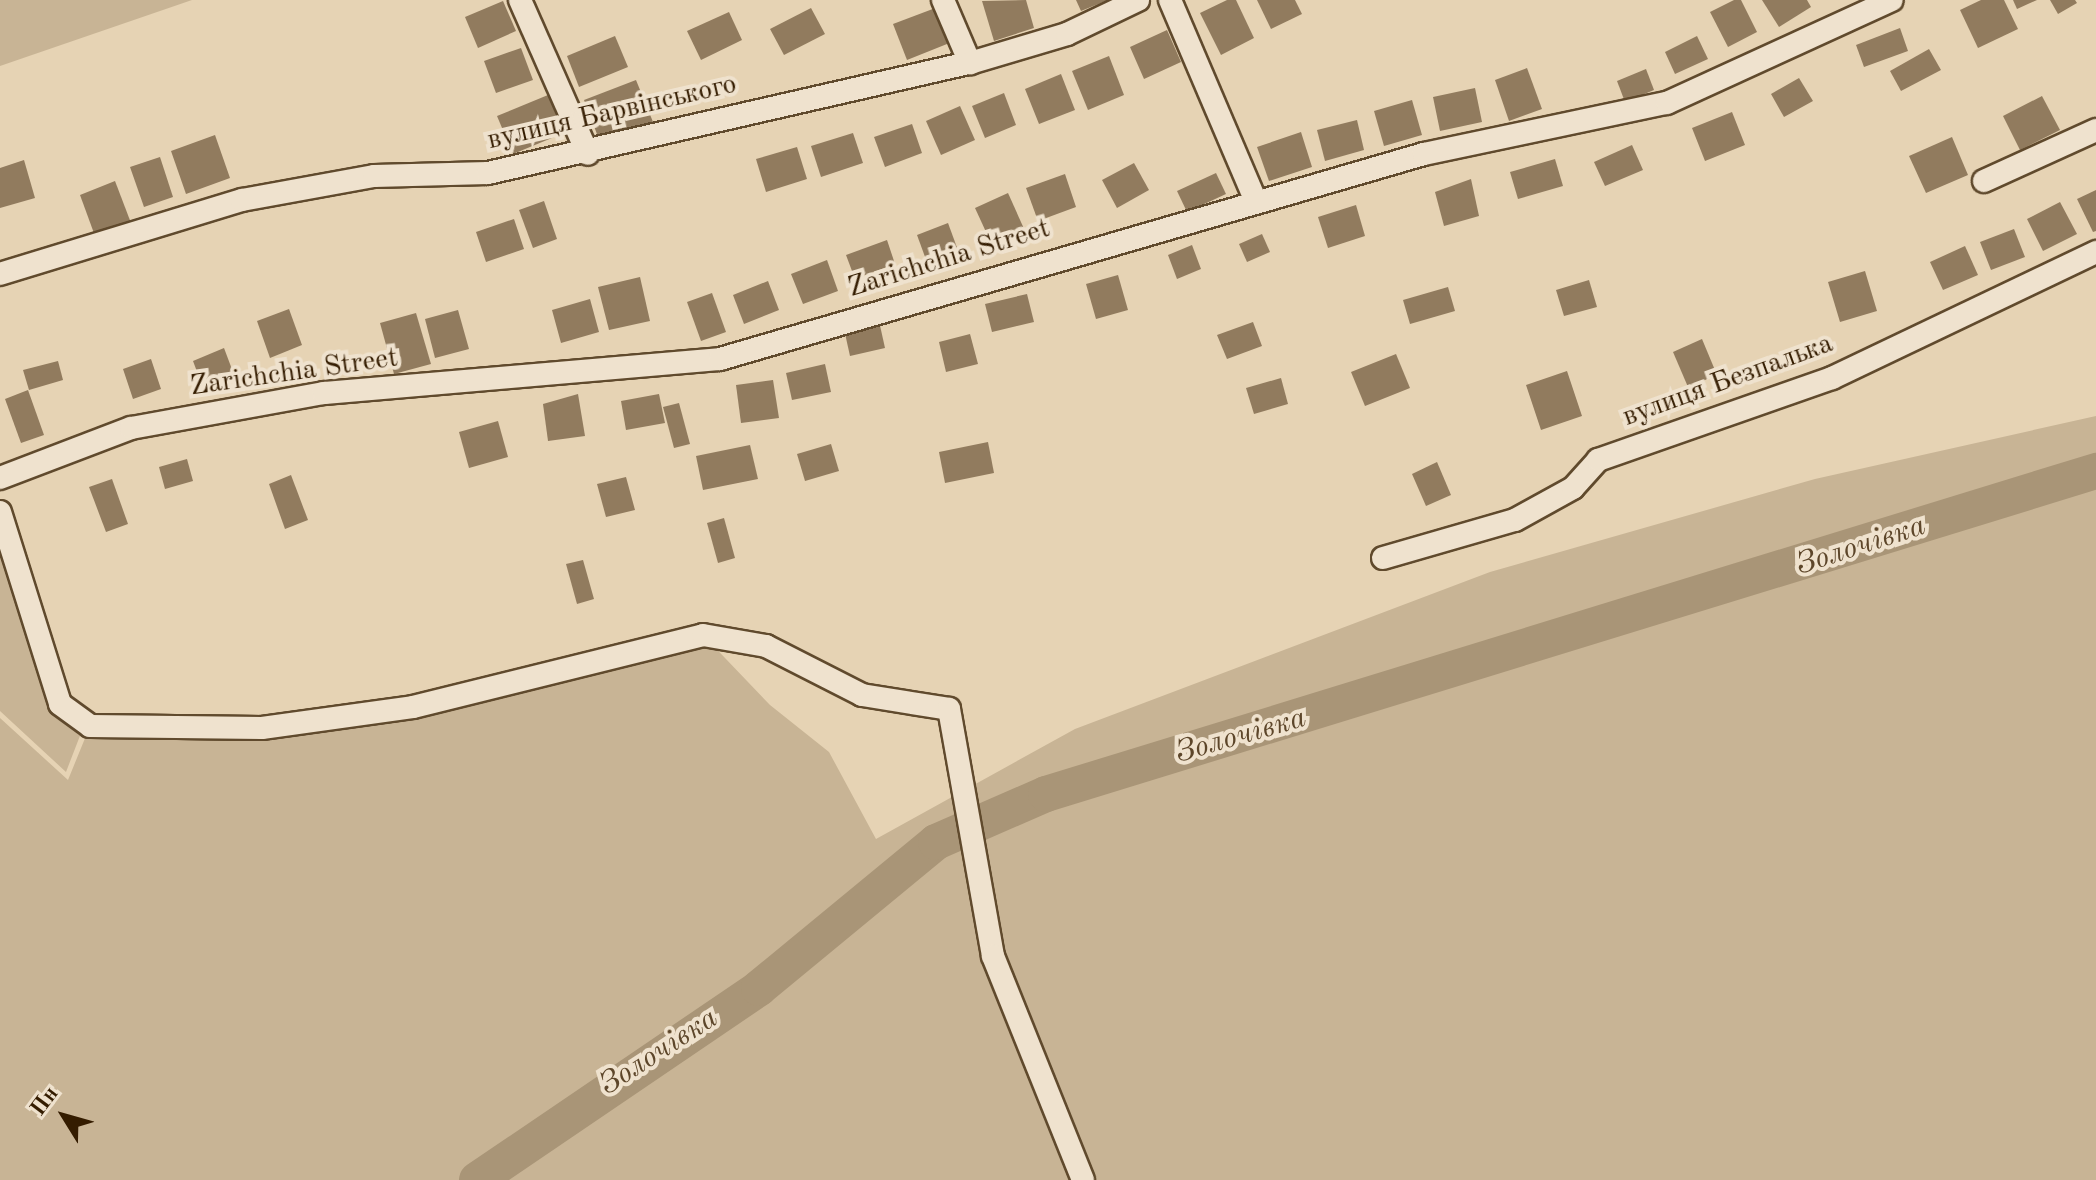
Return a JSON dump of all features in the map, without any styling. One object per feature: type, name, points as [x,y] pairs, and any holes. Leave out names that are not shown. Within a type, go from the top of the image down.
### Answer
[{"type":"street","points":[[520,0],[588,154]]},
{"type":"street","points":[[943,0],[970,63]]},
{"type":"street","name":"вулиця Барвінського","points":[[0,274],[242,200],[374,176],[488,173],[588,154],[970,63],[1067,34],[1138,0]]},
{"type":"street","points":[[1170,0],[1255,199]]},
{"type":"street","name":"Zarichchia Street","points":[[0,478],[131,428],[324,393],[720,359],[1255,199],[1526,128],[1590,124],[1667,103],[1892,0]]},
{"type":"street","points":[[1984,181],[2096,130]]},
{"type":"street","name":"вулиця Безпалька","points":[[1383,558],[1515,520],[1573,488],[1598,460],[1832,378],[2096,252]]},
{"type":"street","points":[[0,512],[60,704],[90,726],[262,728],[413,707],[703,635],[766,646],[862,695],[949,709],[969,807],[974,857],[993,956],[1083,1180]]},
{"type":"shaded area","points":[[0,0],[192,0],[0,66]]},
{"type":"shaded area","points":[[2096,416],[2096,1180],[0,1180],[0,718],[68,780],[90,726],[262,728],[703,635],[770,705],[829,752],[876,839],[1075,729],[1490,572],[1815,479]]},
{"type":"shaded area","points":[[0,528],[55,707],[83,728],[66,772],[0,711]]},
{"type":"building","points":[[1026,0],[1034,28],[994,41],[982,1]]},
{"type":"building","points":[[1076,0],[1108,0],[1081,11]]},
{"type":"building","points":[[1227,0],[1236,0],[1254,38],[1221,55],[1200,13]]},
{"type":"building","points":[[1257,0],[1295,0],[1302,14],[1271,29]]},
{"type":"building","points":[[1734,0],[1741,0],[1757,32],[1728,47],[1710,12]]},
{"type":"building","points":[[1762,0],[1807,0],[1811,7],[1779,27]]},
{"type":"building","points":[[1981,0],[2004,0],[2018,29],[1978,48],[1960,10]]},
{"type":"building","points":[[2013,0],[2037,0],[2017,9]]},
{"type":"building","points":[[2050,0],[2075,0],[2077,3],[2058,14]]},
{"type":"building","points":[[503,1],[516,31],[478,48],[465,17]]},
{"type":"building","points":[[938,7],[952,42],[907,60],[893,24]]},
{"type":"building","points":[[811,8],[825,34],[784,55],[770,29]]},
{"type":"building","points":[[729,12],[742,40],[701,60],[687,31]]},
{"type":"building","points":[[1900,28],[1908,51],[1864,67],[1856,45]]},
{"type":"building","points":[[1167,30],[1181,62],[1144,79],[1130,47]]},
{"type":"building","points":[[615,36],[628,67],[579,87],[567,56]]},
{"type":"building","points":[[1697,36],[1708,59],[1675,74],[1665,52]]},
{"type":"building","points":[[521,48],[533,80],[496,93],[484,61]]},
{"type":"building","points":[[1929,49],[1941,70],[1901,91],[1890,71]]},
{"type":"building","points":[[1109,56],[1124,95],[1088,110],[1072,71]]},
{"type":"building","points":[[1527,68],[1542,109],[1509,121],[1495,80]]},
{"type":"building","points":[[1646,69],[1654,90],[1625,102],[1617,81]]},
{"type":"building","points":[[1061,74],[1075,110],[1039,124],[1025,89]]},
{"type":"building","points":[[1799,78],[1813,101],[1784,117],[1771,94]]},
{"type":"building","points":[[636,80],[653,122],[600,142],[584,100]]},
{"type":"building","points":[[1475,88],[1482,122],[1440,131],[1433,97]]},
{"type":"building","points":[[1004,93],[1016,125],[985,138],[972,106]]},
{"type":"building","points":[[548,95],[564,133],[513,154],[497,116]]},
{"type":"building","points":[[2042,96],[2060,130],[2020,150],[2003,116]]},
{"type":"building","points":[[1412,100],[1422,135],[1384,146],[1374,111]]},
{"type":"building","points":[[960,106],[975,140],[941,155],[926,121]]},
{"type":"building","points":[[1732,112],[1745,145],[1705,161],[1692,128]]},
{"type":"building","points":[[1357,120],[1364,150],[1325,161],[1317,130]]},
{"type":"building","points":[[912,124],[922,153],[885,167],[874,137]]},
{"type":"building","points":[[1301,132],[1312,167],[1269,181],[1257,147]]},
{"type":"building","points":[[853,133],[863,163],[821,177],[811,146]]},
{"type":"building","points":[[215,135],[230,178],[186,194],[171,151]]},
{"type":"building","points":[[1952,137],[1968,175],[1926,193],[1909,156]]},
{"type":"building","points":[[1632,145],[1643,170],[1605,186],[1594,162]]},
{"type":"building","points":[[797,147],[807,179],[766,192],[756,159]]},
{"type":"building","points":[[160,157],[173,197],[144,207],[130,167]]},
{"type":"building","points":[[1555,159],[1563,186],[1518,199],[1510,172]]},
{"type":"building","points":[[24,160],[35,198],[0,208],[0,168]]},
{"type":"building","points":[[1134,163],[1149,190],[1117,208],[1102,180]]},
{"type":"building","points":[[1216,173],[1226,194],[1187,212],[1177,191]]},
{"type":"building","points":[[1065,174],[1076,207],[1038,221],[1026,188]]},
{"type":"building","points":[[1471,179],[1479,216],[1444,226],[1435,192]]},
{"type":"building","points":[[115,181],[131,223],[95,236],[80,195]]},
{"type":"building","points":[[2096,190],[2096,231],[2093,232],[2077,199]]},
{"type":"building","points":[[1008,193],[1025,231],[992,245],[975,208]]},
{"type":"building","points":[[544,201],[557,239],[533,248],[519,210]]},
{"type":"building","points":[[2060,202],[2077,234],[2043,251],[2027,219]]},
{"type":"building","points":[[1356,205],[1365,236],[1328,248],[1318,217]]},
{"type":"building","points":[[514,219],[524,249],[486,262],[476,232]]},
{"type":"building","points":[[948,223],[959,253],[928,265],[917,235]]},
{"type":"building","points":[[2014,229],[2025,257],[1991,270],[1980,242]]},
{"type":"building","points":[[1262,234],[1270,252],[1247,262],[1239,244]]},
{"type":"building","points":[[887,240],[895,264],[855,279],[846,255]]},
{"type":"building","points":[[1192,245],[1201,269],[1177,279],[1168,255]]},
{"type":"building","points":[[1965,246],[1978,275],[1943,290],[1930,262]]},
{"type":"building","points":[[827,260],[838,291],[803,304],[791,274]]},
{"type":"building","points":[[1865,271],[1877,311],[1840,322],[1828,282]]},
{"type":"building","points":[[1118,275],[1128,310],[1096,319],[1086,284]]},
{"type":"building","points":[[640,277],[650,321],[609,330],[598,287]]},
{"type":"building","points":[[1589,280],[1597,307],[1564,316],[1556,290]]},
{"type":"building","points":[[768,281],[779,310],[744,324],[733,295]]},
{"type":"building","points":[[1448,287],[1455,311],[1410,324],[1403,300]]},
{"type":"building","points":[[712,293],[726,332],[701,341],[687,302]]},
{"type":"building","points":[[1027,294],[1034,322],[992,332],[985,304]]},
{"type":"building","points":[[590,299],[599,332],[561,343],[552,310]]},
{"type":"building","points":[[289,309],[302,345],[270,358],[257,321]]},
{"type":"building","points":[[458,310],[469,349],[435,358],[425,319]]},
{"type":"building","points":[[416,313],[431,364],[394,374],[380,323]]},
{"type":"building","points":[[879,321],[885,348],[850,356],[844,329]]},
{"type":"building","points":[[1253,322],[1262,346],[1227,359],[1217,335]]},
{"type":"building","points":[[970,334],[978,364],[946,372],[939,342]]},
{"type":"building","points":[[1702,339],[1717,375],[1688,387],[1673,352]]},
{"type":"building","points":[[224,348],[233,372],[202,385],[193,361]]},
{"type":"building","points":[[1396,354],[1410,388],[1365,406],[1351,372]]},
{"type":"building","points":[[151,359],[161,389],[133,399],[123,369]]},
{"type":"building","points":[[58,361],[63,380],[29,390],[23,370]]},
{"type":"building","points":[[825,364],[831,392],[792,400],[786,373]]},
{"type":"building","points":[[1567,371],[1582,416],[1541,430],[1526,385]]},
{"type":"building","points":[[1281,378],[1288,404],[1254,414],[1246,388]]},
{"type":"building","points":[[773,380],[779,418],[741,423],[736,385]]},
{"type":"building","points":[[28,390],[44,435],[21,443],[5,399]]},
{"type":"building","points":[[578,394],[585,436],[548,441],[543,404]]},
{"type":"building","points":[[659,394],[665,423],[626,430],[621,401]]},
{"type":"building","points":[[679,403],[690,444],[674,448],[663,407]]},
{"type":"building","points":[[498,421],[508,457],[469,468],[459,432]]},
{"type":"building","points":[[988,442],[994,473],[945,483],[939,452]]},
{"type":"building","points":[[831,444],[839,471],[805,481],[797,454]]},
{"type":"building","points":[[750,445],[758,479],[703,490],[696,456]]},
{"type":"building","points":[[187,459],[193,481],[165,489],[159,467]]},
{"type":"building","points":[[1437,462],[1451,495],[1426,506],[1412,474]]},
{"type":"building","points":[[291,475],[308,520],[285,529],[269,484]]},
{"type":"building","points":[[626,477],[635,510],[606,517],[597,484]]},
{"type":"building","points":[[112,479],[128,524],[106,532],[89,487]]},
{"type":"building","points":[[724,518],[735,558],[718,563],[707,523]]},
{"type":"building","points":[[583,560],[594,599],[577,604],[566,564]]},
{"type":"waterway","name":"Золочівка","points":[[477,1180],[759,988],[936,842],[1046,794],[2096,471]]}]
